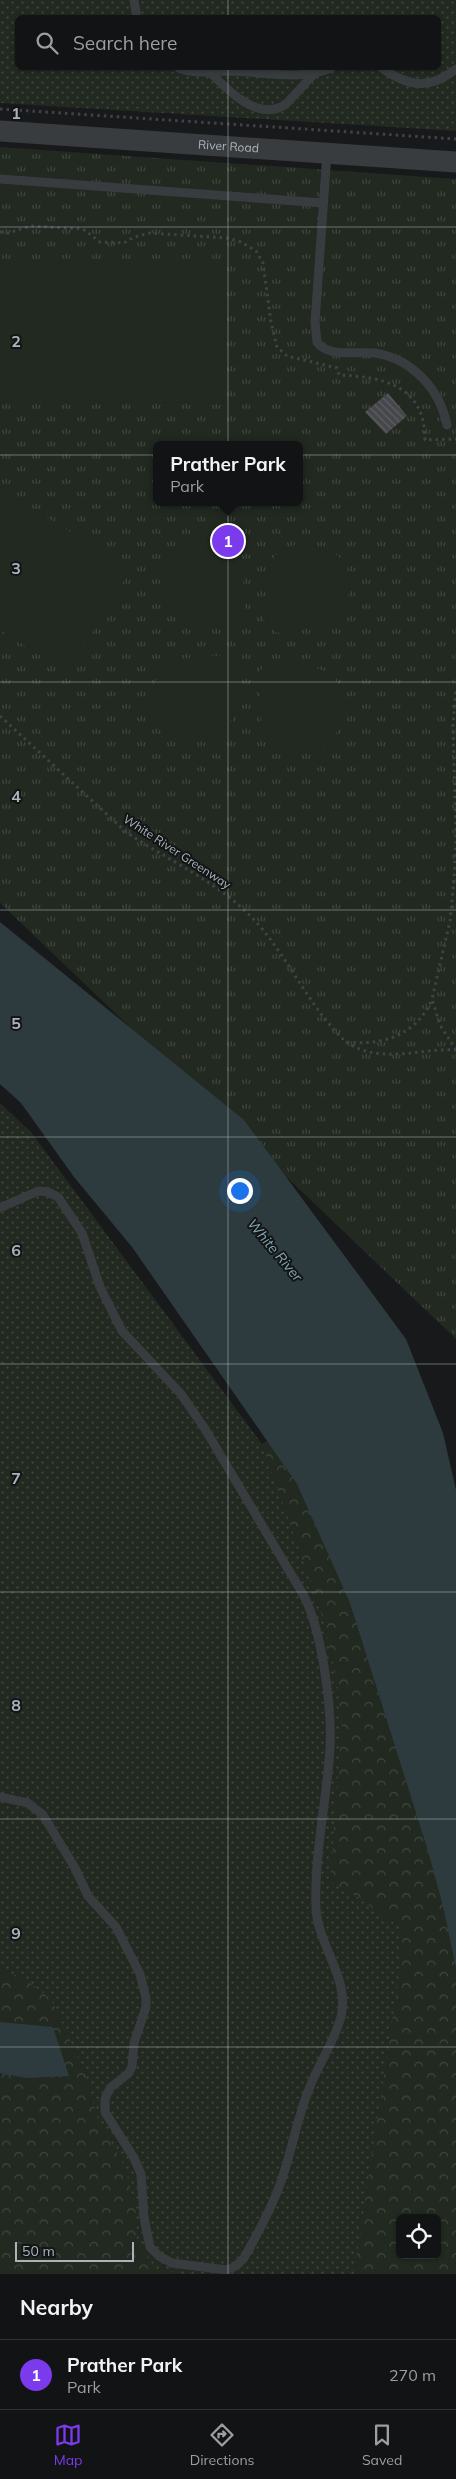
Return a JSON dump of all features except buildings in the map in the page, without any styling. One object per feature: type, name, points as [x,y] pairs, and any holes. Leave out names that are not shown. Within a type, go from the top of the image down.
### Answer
[{"type":"street","name":"River Road","points":[[0,131],[456,162]]},
{"type":"lane","points":[[134,0],[136,15]]},
{"type":"lane","points":[[386,70],[405,81],[422,84],[439,80],[456,68]]},
{"type":"lane","points":[[192,70],[211,73],[230,71],[289,76],[325,70]]},
{"type":"lane","points":[[211,73],[234,94],[248,103],[270,110],[282,107],[287,103],[315,73]]},
{"type":"lane","points":[[327,152],[314,322],[316,342],[325,350],[377,354],[402,363],[417,372],[436,393],[445,412],[447,425]]},
{"type":"lane","points":[[0,179],[323,203]]},
{"type":"lane","points":[[0,1208],[38,1191],[53,1194],[63,1203],[82,1233],[100,1287],[122,1332],[181,1394],[205,1429],[304,1596],[312,1612],[320,1641],[330,1735],[322,1806],[316,1906],[322,1937],[338,1974],[342,2002],[341,2016],[309,2089],[280,2185],[244,2258],[236,2266],[227,2270],[172,2263],[159,2256],[150,2247],[144,2218],[140,2174],[134,2158],[105,2112],[105,2099],[110,2088],[129,2073],[132,2066],[134,2043],[146,2007],[146,1998],[140,1974],[116,1927],[88,1896],[75,1868],[43,1815],[28,1803],[0,1797]]},
{"type":"path","points":[[0,109],[456,139]]},
{"type":"path","points":[[0,232],[8,233],[26,226],[83,230],[100,242],[124,243],[134,237],[150,233],[228,238],[241,242],[256,251],[263,263],[273,334],[277,347],[281,351],[287,356],[337,368],[339,375],[370,377],[390,382],[408,395],[416,404],[423,420],[425,440],[456,439]]},
{"type":"path","points":[[346,1042],[376,1043],[402,1034],[422,1019],[432,999],[450,921],[454,880],[456,829],[452,726],[456,688]]},
{"type":"path","name":"White River Greenway","points":[[0,716],[126,832],[194,871],[245,911],[271,941],[324,1019],[346,1042],[356,1048],[376,1054],[394,1055],[456,1050]]},
{"type":"path","points":[[432,999],[440,1025],[456,1050]]},
{"type":"green space","points":[[0,0],[456,0],[456,131],[0,103]]},
{"type":"green space","points":[[0,147],[456,179],[456,1339],[0,903]]},
{"type":"green space","points":[[0,261],[227,266],[223,404],[0,398]]},
{"type":"green space","points":[[0,489],[131,569],[68,672],[0,630]]},
{"type":"green space","points":[[205,539],[223,542],[241,553],[246,616],[230,629],[177,617],[169,610],[163,600],[161,576],[163,564],[168,553],[185,540]]},
{"type":"green space","points":[[298,544],[316,546],[330,551],[340,558],[347,567],[350,578],[346,605],[339,621],[277,633],[263,619],[269,564],[280,550]]},
{"type":"green space","points":[[229,655],[242,671],[232,719],[223,732],[213,738],[189,740],[166,732],[158,725],[153,715],[152,700],[156,680],[166,660]]},
{"type":"green space","points":[[275,659],[323,671],[336,680],[341,690],[342,714],[334,737],[326,745],[309,750],[288,748],[262,734],[259,671]]},
{"type":"green space","points":[[0,1103],[31,1132],[262,1444],[365,1709],[435,2018],[372,2274],[122,2274],[0,2085]]},
{"type":"green space","points":[[294,1423],[456,1786],[456,2274],[354,2274],[401,1963],[401,1928],[356,1896],[330,1882],[342,1724],[337,1682],[322,1615],[262,1444]]},
{"type":"green space","points":[[0,1970],[22,1977],[51,1999],[85,2073],[97,2117],[125,2167],[136,2212],[137,2242],[155,2269],[183,2274],[0,2274]]},
{"type":"water","name":"White River","points":[[0,922],[244,1120],[406,1339],[443,1433],[456,1490],[456,1968],[443,1906],[428,1851],[350,1603],[297,1484],[132,1247],[74,1177],[21,1103],[0,1084]]},
{"type":"water","points":[[0,2022],[53,2027],[69,2076],[26,2078],[0,2073]]},
{"type":"place","name":"Prather Park","points":[[228,541]]}]
